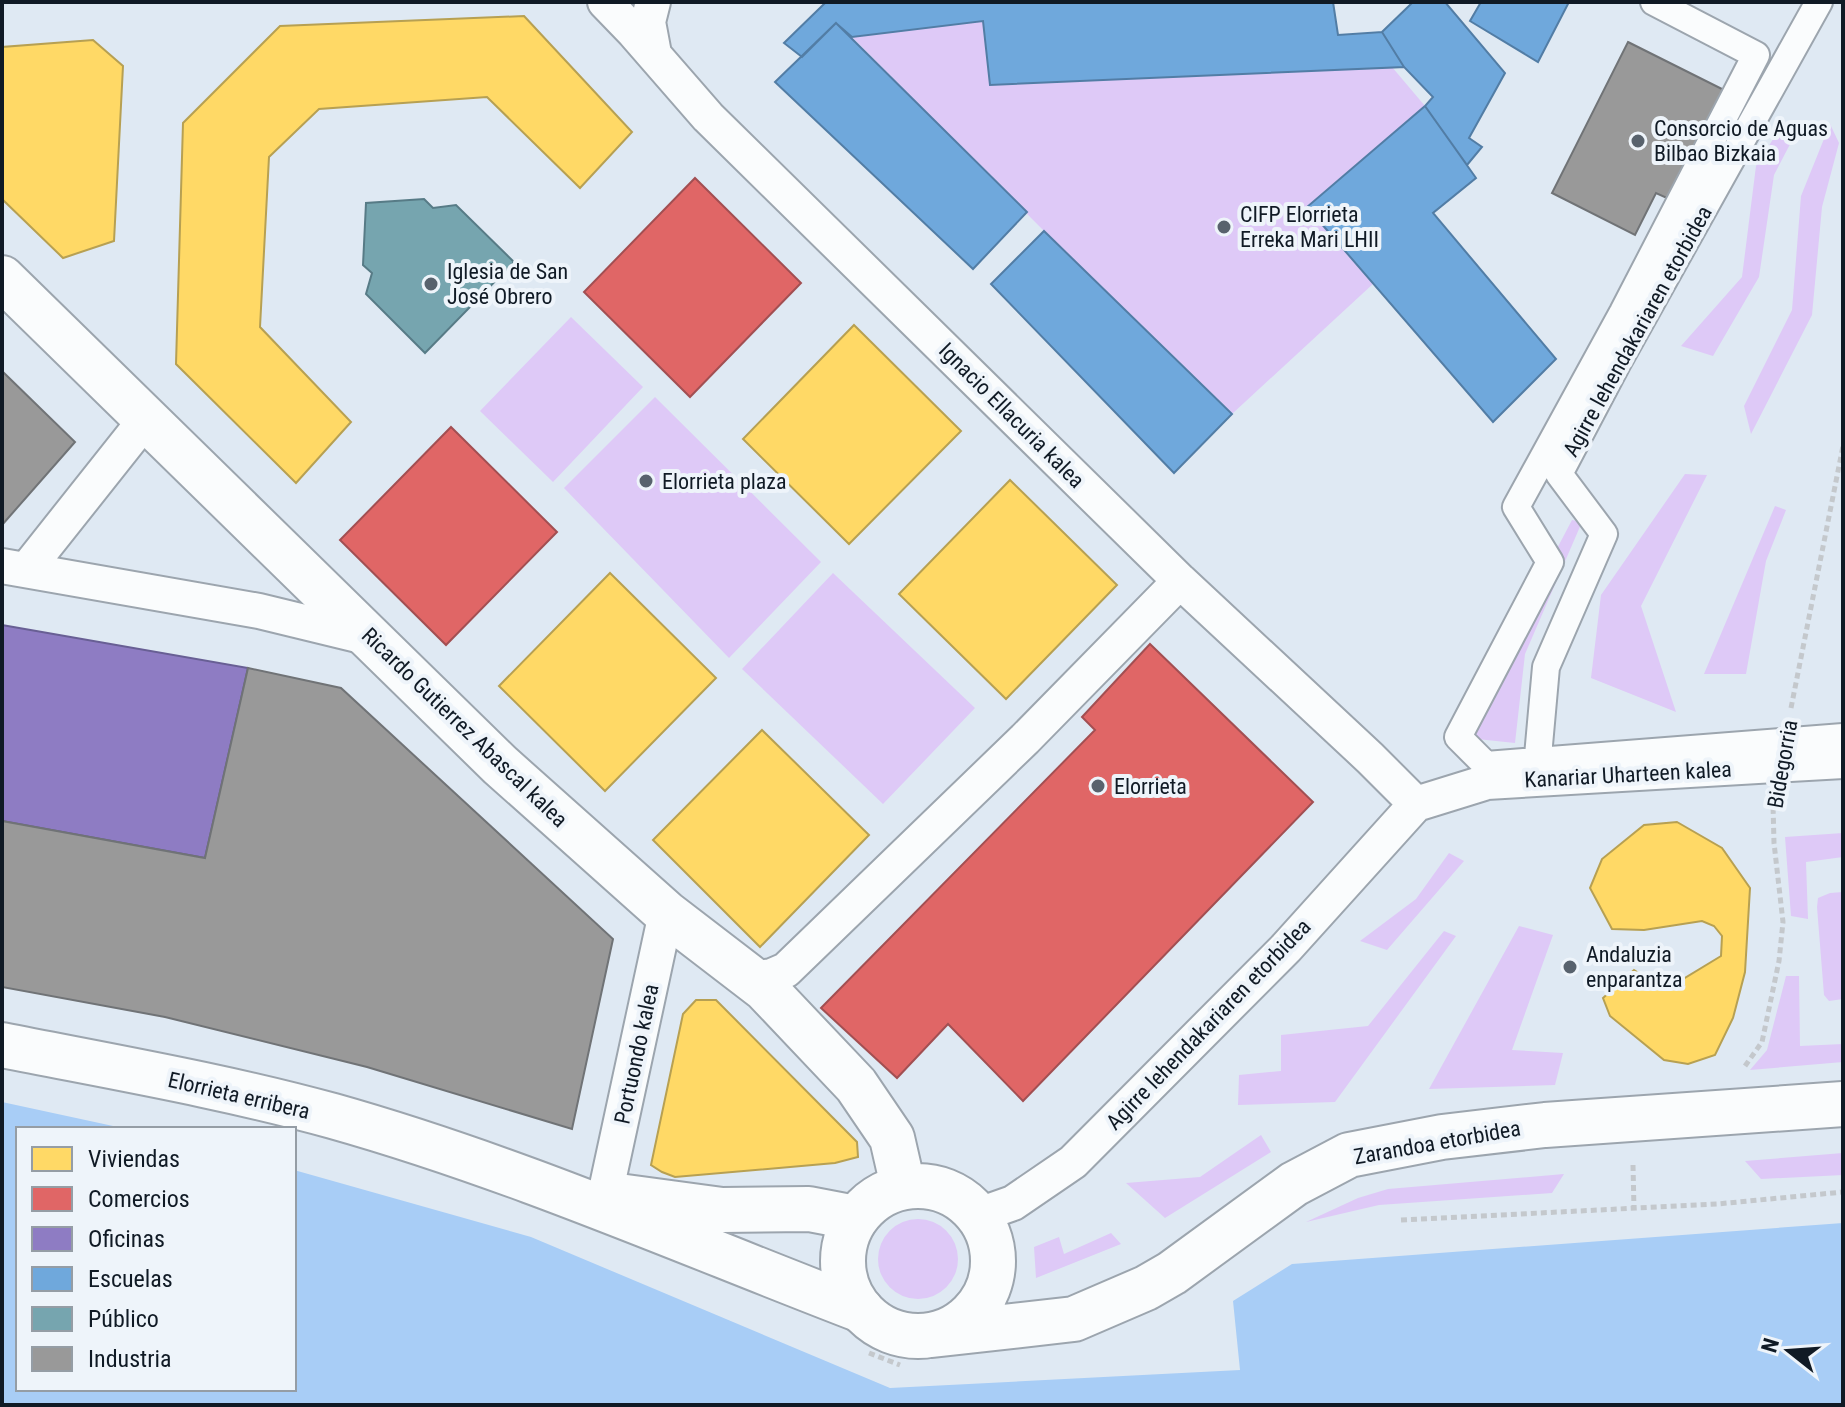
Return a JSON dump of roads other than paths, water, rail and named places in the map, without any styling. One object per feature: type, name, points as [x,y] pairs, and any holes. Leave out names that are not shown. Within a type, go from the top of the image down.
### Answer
[{"type":"main road","name":"Ricardo Gutierrez Abascal kalea","points":[[2,278],[500,765],[666,913],[752,979],[856,1085],[892,1138],[903,1186]]},
{"type":"main road","name":"Elorrieta erribera","points":[[2,1045],[186,1081],[333,1116],[518,1176]]},
{"type":"main road","name":"Zarandoa etorbidea","points":[[932,1335],[1074,1319],[1089,1313],[1172,1273],[1294,1184],[1349,1155],[1442,1137],[1545,1125],[1843,1104]]},
{"type":"main road","points":[[518,1176],[605,1195],[722,1210],[809,1209],[856,1218]]},
{"type":"main road","points":[[518,1176],[861,1310]]},
{"type":"main road","points":[[924,1185],[945,1190],[964,1200],[979,1215],[991,1238],[994,1263],[989,1289],[975,1310],[956,1326],[932,1335],[906,1335],[881,1327],[861,1310],[848,1289],[843,1265],[846,1241],[856,1218],[869,1204],[903,1186],[924,1185]]},
{"type":"street","name":"Ignacio Ellacuria kalea","points":[[605,2],[708,117],[1180,581],[1416,804]]},
{"type":"street","points":[[653,2],[648,22],[654,54]]},
{"type":"street","points":[[1654,2],[1756,55],[1623,312],[1516,507],[1550,562],[1458,737],[1486,765],[1783,753],[1843,737]]},
{"type":"street","name":"Agirre lehendakariaren etorbidea","points":[[1538,756],[1546,667],[1604,534],[1559,474],[1819,2]]},
{"type":"street","points":[[14,567],[146,419]]},
{"type":"street","points":[[259,611],[277,604],[287,591],[289,573],[286,557]]},
{"type":"street","points":[[14,567],[259,611],[373,638]]},
{"type":"street","points":[[752,979],[786,970],[1025,739],[1180,581]]},
{"type":"street","name":"Kanariar Uharteen kalea","points":[[1416,804],[1487,782],[1783,753],[1843,761]]},
{"type":"street","name":"Agirre lehendakariaren etorbidea","points":[[979,1215],[1013,1203],[1073,1162],[1286,948],[1416,804]]},
{"type":"street","name":"Portuondo kalea","points":[[605,1195],[666,913]]},
{"type":"water","points":[[2,1102],[118,1127],[16,1127],[16,1391],[296,1391],[296,1171],[531,1237],[890,1388],[1240,1370],[1233,1301],[1292,1264],[1843,1223],[1843,1405],[2,1405]]},
{"type":"place","name":"Consorcio de Aguas Bilbao Bizkaia","points":[[1638,141]]},
{"type":"place","name":"CIFP Elorrieta Erreka Mari LHII","points":[[1224,227]]},
{"type":"place","name":"Iglesia de San José Obrero","points":[[431,284]]},
{"type":"place","name":"Elorrieta plaza","points":[[646,481]]},
{"type":"place","name":"Elorrieta","points":[[1098,786]]},
{"type":"place","name":"Andaluzia enparantza","points":[[1570,967]]}]
